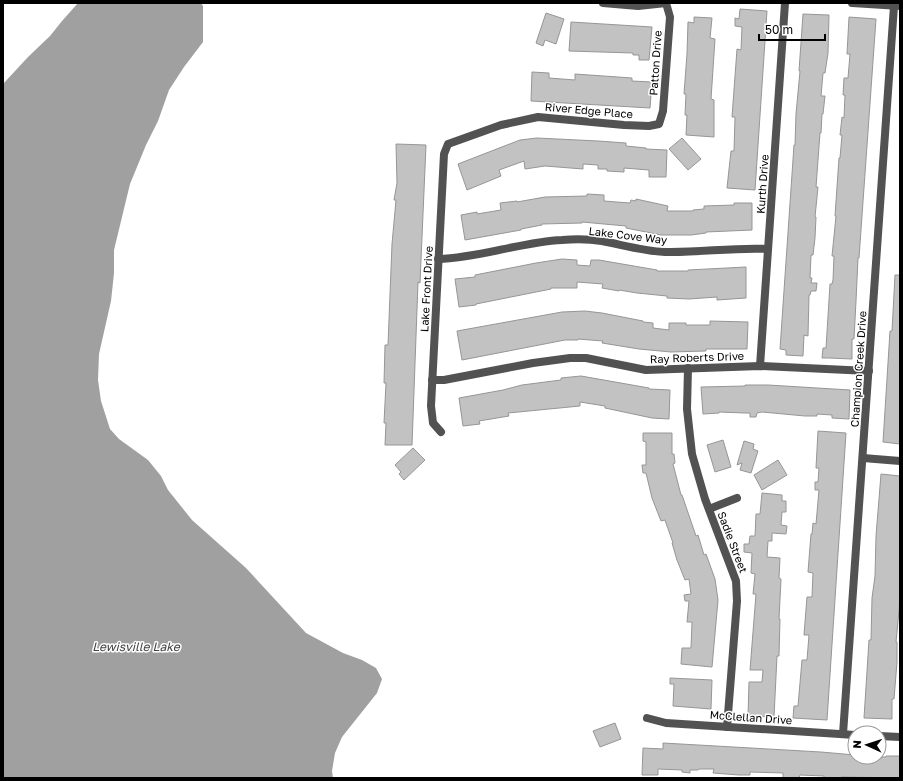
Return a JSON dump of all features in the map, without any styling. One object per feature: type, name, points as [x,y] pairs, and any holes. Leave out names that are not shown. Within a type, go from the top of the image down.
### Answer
[{"type":"street","points":[[603,3],[638,6],[666,3]]},
{"type":"street","name":"Patton Drive","points":[[659,124],[663,111],[670,17],[666,3]]},
{"type":"street","name":"Kurth Drive","points":[[760,366],[785,3]]},
{"type":"street","points":[[852,3],[897,6]]},
{"type":"street","name":"Champion Creek Drive","points":[[844,734],[869,371],[897,6]]},
{"type":"street","name":"River Edge Place","points":[[448,144],[501,125],[538,117],[649,126],[659,124]]},
{"type":"street","name":"Lake Front Drive","points":[[441,432],[432,423],[431,406],[444,154],[448,144]]},
{"type":"street","name":"Lake Cove Way","points":[[438,259],[456,259],[531,243],[563,240],[600,240],[643,250],[666,252],[750,248],[768,249]]},
{"type":"street","name":"Ray Roberts Drive","points":[[432,380],[444,380],[557,358],[586,358],[646,370],[760,366],[869,371]]},
{"type":"street","name":"Sadie Street","points":[[688,368],[687,408],[692,454],[709,508],[736,580],[737,600],[727,726]]},
{"type":"street","points":[[863,458],[900,462]]},
{"type":"street","points":[[709,508],[737,498]]},
{"type":"street","name":"McClellan Drive","points":[[647,718],[666,723],[847,734]]},
{"type":"street","points":[[887,736],[900,737]]},
{"type":"water","name":"Lewisville Lake","points":[[78,3],[201,3],[203,6],[203,42],[169,90],[158,121],[146,145],[130,184],[114,250],[114,273],[111,301],[99,354],[98,380],[101,401],[110,429],[119,439],[148,460],[161,476],[168,490],[192,520],[246,568],[306,633],[343,653],[362,660],[376,668],[382,679],[377,693],[342,737],[335,753],[332,771],[333,778],[3,778],[3,84],[50,36]]},
{"type":"building","points":[[740,9],[767,11],[755,190],[727,188],[731,151],[734,151],[735,117],[732,117],[737,49],[741,50],[742,27],[735,26],[735,18],[739,19]]},
{"type":"building","points":[[546,13],[564,19],[556,44],[545,40],[543,46],[536,43]]},
{"type":"building","points":[[803,14],[829,15],[828,53],[825,73],[823,73],[821,96],[825,96],[820,133],[816,187],[818,187],[815,217],[815,238],[813,255],[811,255],[811,283],[817,283],[816,291],[811,291],[809,295],[808,336],[804,335],[803,356],[786,355],[786,350],[780,349]]},
{"type":"building","points":[[694,17],[712,18],[710,38],[715,39],[711,99],[714,100],[714,137],[686,135],[686,94],[684,94],[688,22],[694,23]]},
{"type":"building","points":[[849,17],[876,19],[858,258],[854,339],[852,339],[852,359],[822,358],[823,348],[826,348],[830,284],[832,284],[833,280],[834,256],[832,256],[842,135],[840,135],[842,117],[844,118],[844,78],[848,78],[850,54],[847,54]]},
{"type":"building","points":[[571,22],[652,27],[649,60],[639,60],[639,55],[633,55],[633,53],[569,51]]},
{"type":"building","points":[[532,72],[549,73],[549,78],[575,80],[575,74],[632,78],[632,81],[652,82],[650,108],[531,101]]},
{"type":"building","points":[[537,138],[626,143],[626,146],[667,150],[666,177],[649,177],[649,170],[624,168],[624,172],[607,171],[607,169],[598,169],[598,165],[583,164],[583,169],[545,166],[525,169],[524,161],[499,170],[501,176],[467,190],[458,164],[520,140]]},
{"type":"building","points":[[682,138],[701,159],[688,170],[669,149]]},
{"type":"building","points":[[396,144],[426,145],[420,283],[418,282],[412,445],[385,445],[385,345],[388,345],[392,244],[396,200],[394,200],[397,183]]},
{"type":"building","points":[[587,194],[604,195],[604,201],[630,203],[631,200],[636,201],[636,199],[668,206],[667,211],[693,211],[704,209],[704,206],[752,203],[752,230],[706,232],[691,235],[661,235],[626,228],[626,226],[582,222],[542,224],[521,230],[465,240],[461,215],[501,210],[500,203],[517,202],[545,197],[587,196]]},
{"type":"building","points":[[562,259],[577,260],[577,265],[590,266],[591,260],[599,260],[657,271],[688,271],[746,267],[746,298],[717,300],[717,297],[689,299],[667,298],[667,296],[602,288],[603,284],[577,282],[577,288],[551,288],[476,305],[459,307],[455,279],[475,277],[475,275]]},
{"type":"building","points":[[895,275],[900,275],[900,444],[883,442]]},
{"type":"building","points":[[585,311],[653,323],[653,328],[669,330],[669,323],[710,325],[710,321],[748,322],[747,349],[706,349],[706,351],[671,352],[602,343],[603,341],[578,339],[565,340],[462,360],[457,331],[562,312]]},
{"type":"building","points":[[581,376],[649,389],[670,390],[669,419],[652,418],[605,408],[605,406],[580,402],[580,406],[508,413],[509,416],[479,421],[480,424],[463,426],[459,398],[522,385]]},
{"type":"building","points":[[745,385],[850,390],[849,419],[832,418],[832,415],[817,414],[817,416],[805,416],[762,412],[757,413],[756,417],[750,417],[750,413],[719,412],[703,414],[701,387]]},
{"type":"building","points":[[818,431],[846,433],[827,720],[793,718],[794,706],[798,706],[802,660],[807,660],[809,635],[804,635],[807,597],[812,597],[813,573],[808,572],[811,534],[813,523],[816,524],[819,490],[815,490],[815,482],[818,482],[819,468],[816,468]]},
{"type":"building","points":[[643,433],[672,433],[672,454],[674,454],[675,463],[673,464],[681,495],[696,536],[698,535],[704,555],[706,554],[715,579],[718,600],[712,667],[681,664],[682,648],[691,648],[692,622],[687,622],[689,601],[685,601],[684,595],[691,594],[689,579],[685,580],[677,560],[665,520],[661,521],[652,498],[646,473],[643,473],[642,465],[646,465],[646,442],[643,441]]},
{"type":"building","points":[[723,440],[731,467],[715,472],[707,445]]},
{"type":"building","points":[[744,441],[754,444],[753,449],[758,451],[751,473],[740,470],[742,463],[737,465]]},
{"type":"building","points":[[413,448],[425,460],[404,480],[399,474],[401,472],[395,465]]},
{"type":"building","points":[[778,460],[787,475],[762,490],[754,475]]},
{"type":"building","points":[[881,474],[900,476],[900,600],[896,642],[897,662],[894,699],[892,699],[892,719],[864,718],[869,640],[871,640],[872,598],[875,576],[876,536]]},
{"type":"building","points":[[762,493],[782,495],[782,501],[786,501],[786,512],[782,512],[781,525],[787,526],[786,534],[772,533],[772,541],[768,541],[767,557],[780,558],[779,578],[781,579],[779,656],[777,656],[774,717],[748,716],[749,682],[762,682],[763,670],[750,670],[756,594],[753,594],[755,574],[751,573],[752,553],[744,552],[744,544],[749,544],[750,536],[755,536],[756,514],[760,514]]},
{"type":"building","points":[[670,678],[712,680],[711,709],[673,706],[674,684],[670,684]]},
{"type":"building","points":[[615,723],[621,739],[600,747],[593,731]]},
{"type":"building","points":[[663,743],[821,752],[847,754],[847,765],[887,765],[887,756],[900,756],[900,778],[824,778],[824,776],[800,775],[799,778],[783,778],[783,773],[750,772],[750,775],[739,775],[713,773],[714,769],[690,770],[690,773],[682,772],[682,770],[658,769],[658,775],[642,775],[643,748],[663,749]]}]
